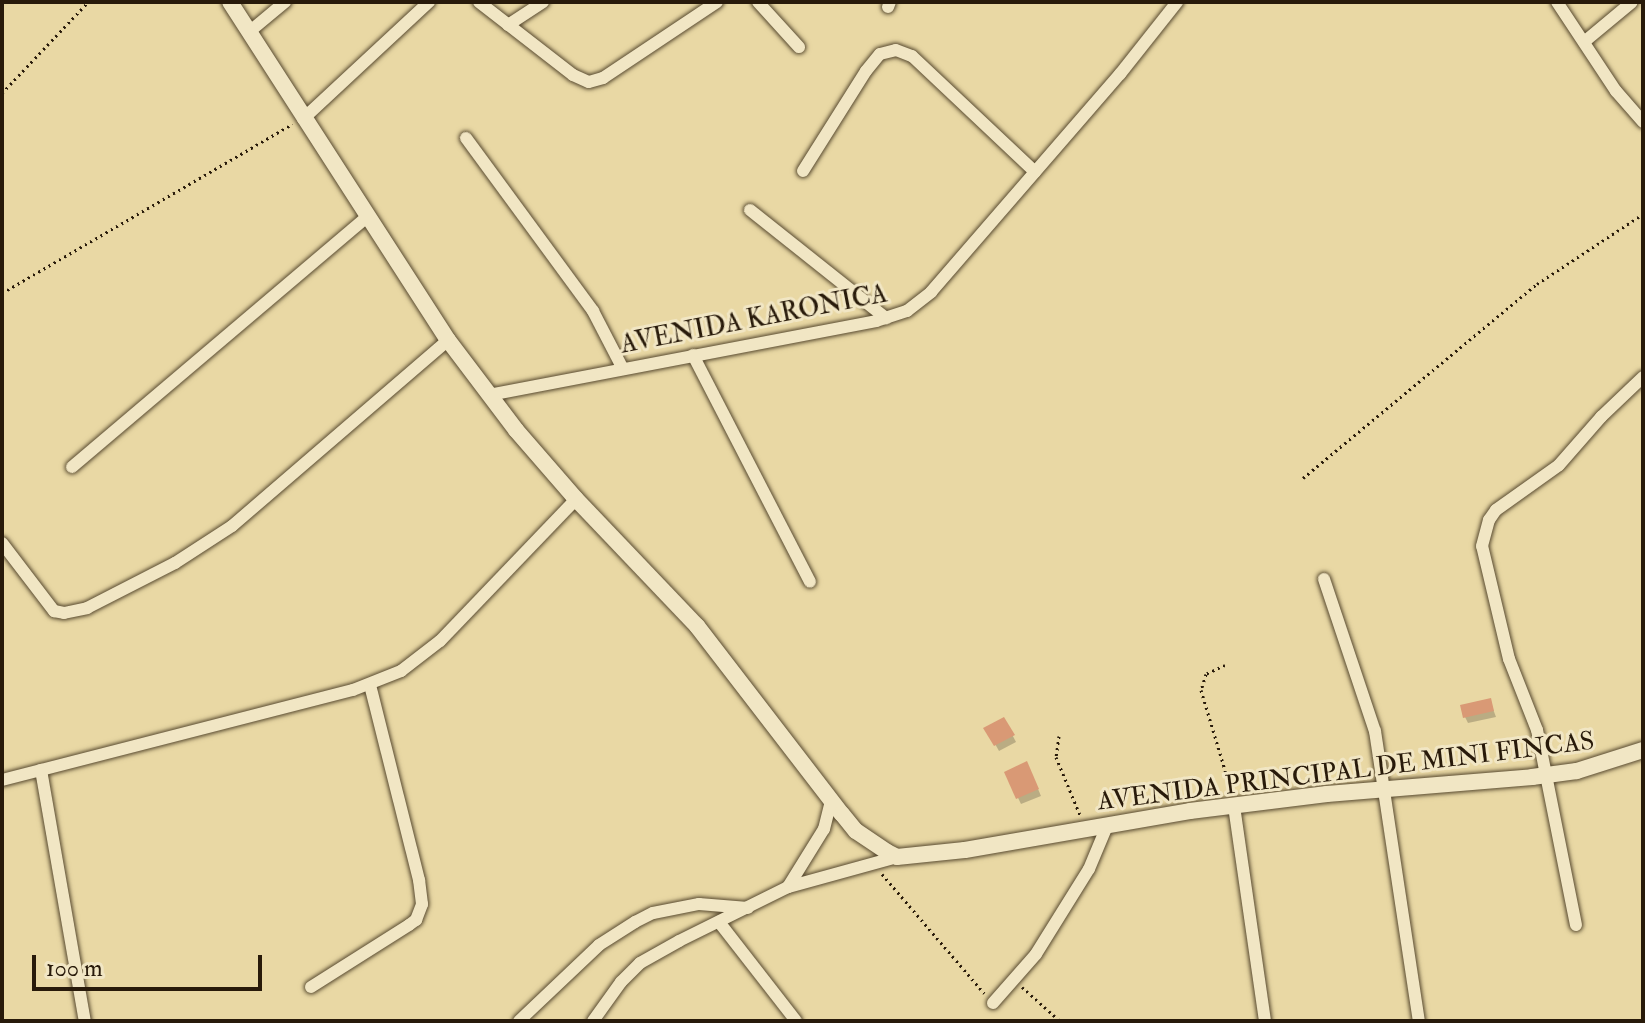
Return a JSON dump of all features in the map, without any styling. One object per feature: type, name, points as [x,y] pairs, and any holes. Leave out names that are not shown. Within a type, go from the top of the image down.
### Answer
[{"type":"street","points":[[230,2],[448,340],[489,395],[576,499],[697,626],[831,801],[864,837],[897,857]]},
{"type":"street","points":[[249,32],[285,2]]},
{"type":"street","points":[[303,119],[429,2]]},
{"type":"street","points":[[479,2],[573,75],[596,82],[717,2]]},
{"type":"street","points":[[508,25],[543,2]]},
{"type":"street","points":[[758,2],[799,47]]},
{"type":"street","name":"AVENIDA KARONICA","points":[[489,395],[886,318],[907,311],[931,292],[1120,74],[1177,2]]},
{"type":"street","points":[[1557,2],[1616,91],[1643,122]]},
{"type":"street","points":[[1584,42],[1632,2]]},
{"type":"street","points":[[803,171],[866,71],[880,54],[896,50],[912,56],[1035,172]]},
{"type":"street","points":[[466,138],[593,311],[623,369]]},
{"type":"street","points":[[750,210],[886,318]]},
{"type":"street","points":[[72,467],[367,217]]},
{"type":"street","points":[[2,543],[54,611],[64,613],[87,608],[175,563],[232,526],[448,340]]},
{"type":"street","points":[[693,355],[810,582]]},
{"type":"street","points":[[1576,925],[1548,775],[1531,710],[1509,659],[1482,546],[1496,510],[1559,465],[1601,417],[1643,377]]},
{"type":"street","points":[[2,780],[370,685],[401,671],[428,651],[576,499]]},
{"type":"street","points":[[1324,579],[1375,731],[1419,1021]]},
{"type":"street","points":[[311,987],[416,920],[422,904],[419,880],[370,685]]},
{"type":"street","name":"AVENIDA PRINCIPAL DE MINI FINCAS","points":[[897,857],[965,850],[1234,806],[1548,775],[1607,763],[1643,750]]},
{"type":"street","points":[[41,770],[85,1021]]},
{"type":"street","points":[[788,887],[824,829],[831,801]]},
{"type":"street","points":[[1234,806],[1265,1021]]},
{"type":"street","points":[[993,1003],[1036,954],[1089,869],[1107,826]]},
{"type":"street","points":[[593,1021],[621,982],[640,963],[788,887],[897,857]]},
{"type":"street","points":[[519,1021],[599,945],[653,913],[699,904],[748,908]]},
{"type":"street","points":[[719,922],[796,1021]]},
{"type":"path","points":[[2,93],[88,2]]},
{"type":"path","points":[[2,293],[303,119]]},
{"type":"path","points":[[1303,478],[1537,284],[1643,214]]},
{"type":"path","points":[[1225,665],[1206,674],[1201,690],[1224,760],[1234,806]]},
{"type":"path","points":[[1059,736],[1056,757],[1086,830]]},
{"type":"path","points":[[872,864],[993,1003]]},
{"type":"path","points":[[1014,979],[1060,1021]]},
{"type":"building","points":[[1491,698],[1494,711],[1463,718],[1460,705]]},
{"type":"building","points":[[1004,717],[1015,735],[994,746],[983,728]]},
{"type":"building","points":[[1027,761],[1039,789],[1016,799],[1004,772]]}]
